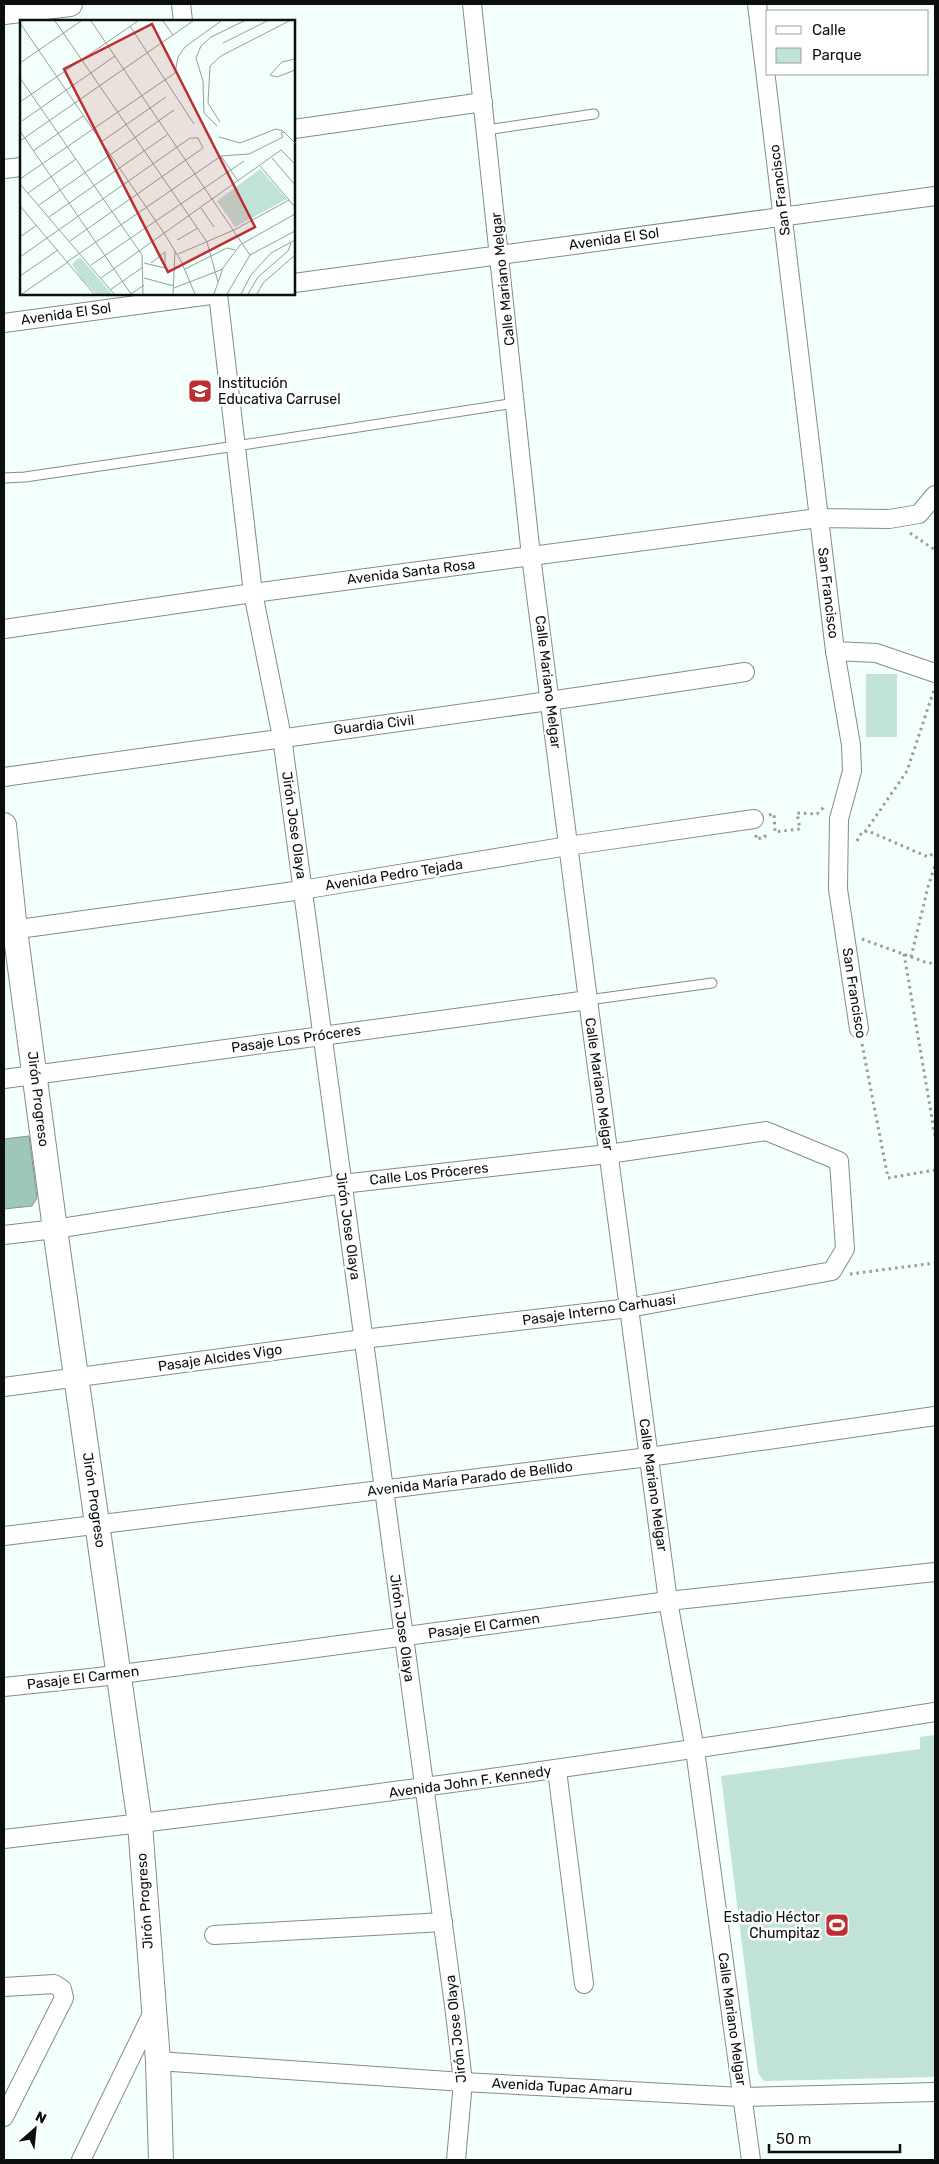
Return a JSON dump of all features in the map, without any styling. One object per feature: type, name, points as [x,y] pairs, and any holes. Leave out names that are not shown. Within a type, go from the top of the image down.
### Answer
[{"type":"street","points":[[4,12],[70,4]]},
{"type":"street","points":[[181,4],[183,20]]},
{"type":"street","name":"Calle Mariano Melgar","points":[[472,4],[531,556],[568,846],[668,1601],[695,1750],[751,2160]]},
{"type":"street","name":"San Francisco","points":[[757,4],[818,518],[835,651],[851,745],[852,771],[839,819],[838,890],[859,1028]]},
{"type":"street","points":[[295,129],[483,102]]},
{"type":"street","points":[[4,169],[20,167]]},
{"type":"street","name":"Avenida El Sol","points":[[295,283],[935,196]]},
{"type":"street","name":"Avenida El Sol","points":[[4,323],[211,295]]},
{"type":"street","name":"Jirón Jose Olaya","points":[[218,295],[254,593],[282,737],[403,1637],[426,1788],[463,2082],[456,2160]]},
{"type":"street","name":"Avenida Santa Rosa","points":[[4,629],[254,593],[818,518],[889,519],[919,514],[935,495]]},
{"type":"street","points":[[835,651],[876,653],[935,673]]},
{"type":"street","name":"Guardia Civil","points":[[4,778],[282,737],[551,702],[745,672]]},
{"type":"street","name":"Avenida Pedro Tejada","points":[[10,930],[302,890],[568,846],[762,824]]},
{"type":"street","name":"Jirón Progreso","points":[[4,825],[10,930],[35,1074],[55,1229],[140,1824],[158,2061],[161,2160]]},
{"type":"street","name":"Pasaje Los Próceres","points":[[4,1079],[588,1000]]},
{"type":"street","name":"Calle Los Próceres","points":[[4,1234],[55,1229],[342,1184],[608,1154],[766,1131],[838,1161],[845,1249],[832,1271]]},
{"type":"street","name":"Pasaje Interno Carhuasi","points":[[363,1339],[629,1308],[832,1271]]},
{"type":"street","name":"Pasaje Alcides Vigo","points":[[76,1378],[363,1339]]},
{"type":"street","points":[[4,1387],[76,1378]]},
{"type":"street","name":"Avenida María Parado de Bellido","points":[[4,1536],[649,1457],[935,1416]]},
{"type":"street","name":"Pasaje El Carmen","points":[[4,1687],[118,1674],[668,1601],[935,1572]]},
{"type":"street","name":"Avenida John F. Kennedy","points":[[4,1840],[557,1770],[935,1712]]},
{"type":"street","points":[[557,1770],[584,1984]]},
{"type":"street","points":[[214,1935],[443,1922]]},
{"type":"street","points":[[4,1988],[54,1984],[62,1989],[64,1998],[4,2117]]},
{"type":"street","points":[[81,2160],[154,2010]]},
{"type":"street","name":"Avenida Tupac Amaru","points":[[158,2061],[463,2082],[742,2097],[935,2092]]},
{"type":"lane","points":[[486,130],[594,114]]},
{"type":"lane","points":[[4,478],[25,477],[515,403]]},
{"type":"lane","points":[[588,1000],[712,983]]},
{"type":"path","points":[[865,832],[909,766],[935,687]]},
{"type":"path","points":[[762,824],[766,816],[774,814],[775,832],[800,829],[798,813],[817,814],[826,805],[832,803],[832,817],[839,819]]},
{"type":"path","points":[[873,834],[928,857],[935,852]]},
{"type":"path","points":[[911,957],[935,865]]},
{"type":"path","points":[[845,933],[935,964]]},
{"type":"path","points":[[904,954],[935,1136]]},
{"type":"path","name":"San Francisco","points":[[859,1028],[888,1178],[935,1170]]},
{"type":"path","points":[[832,1271],[845,1272],[852,1275],[935,1263]]},
{"type":"green space","points":[[866,674],[897,674],[897,737],[866,737]]},
{"type":"green space","name":"Estadio Héctor Chumpitaz","points":[[935,1735],[935,2077],[764,2081],[758,2073],[721,1776],[920,1749],[920,1737]]},
{"type":"building","points":[[29,1136],[37,1198],[32,1206],[4,1209],[4,1139]]},
{"type":"place","name":"Institución Educativa Carrusel","points":[[200,391]]},
{"type":"place","name":"Estadio Héctor Chumpitaz","points":[[837,1925]]}]
